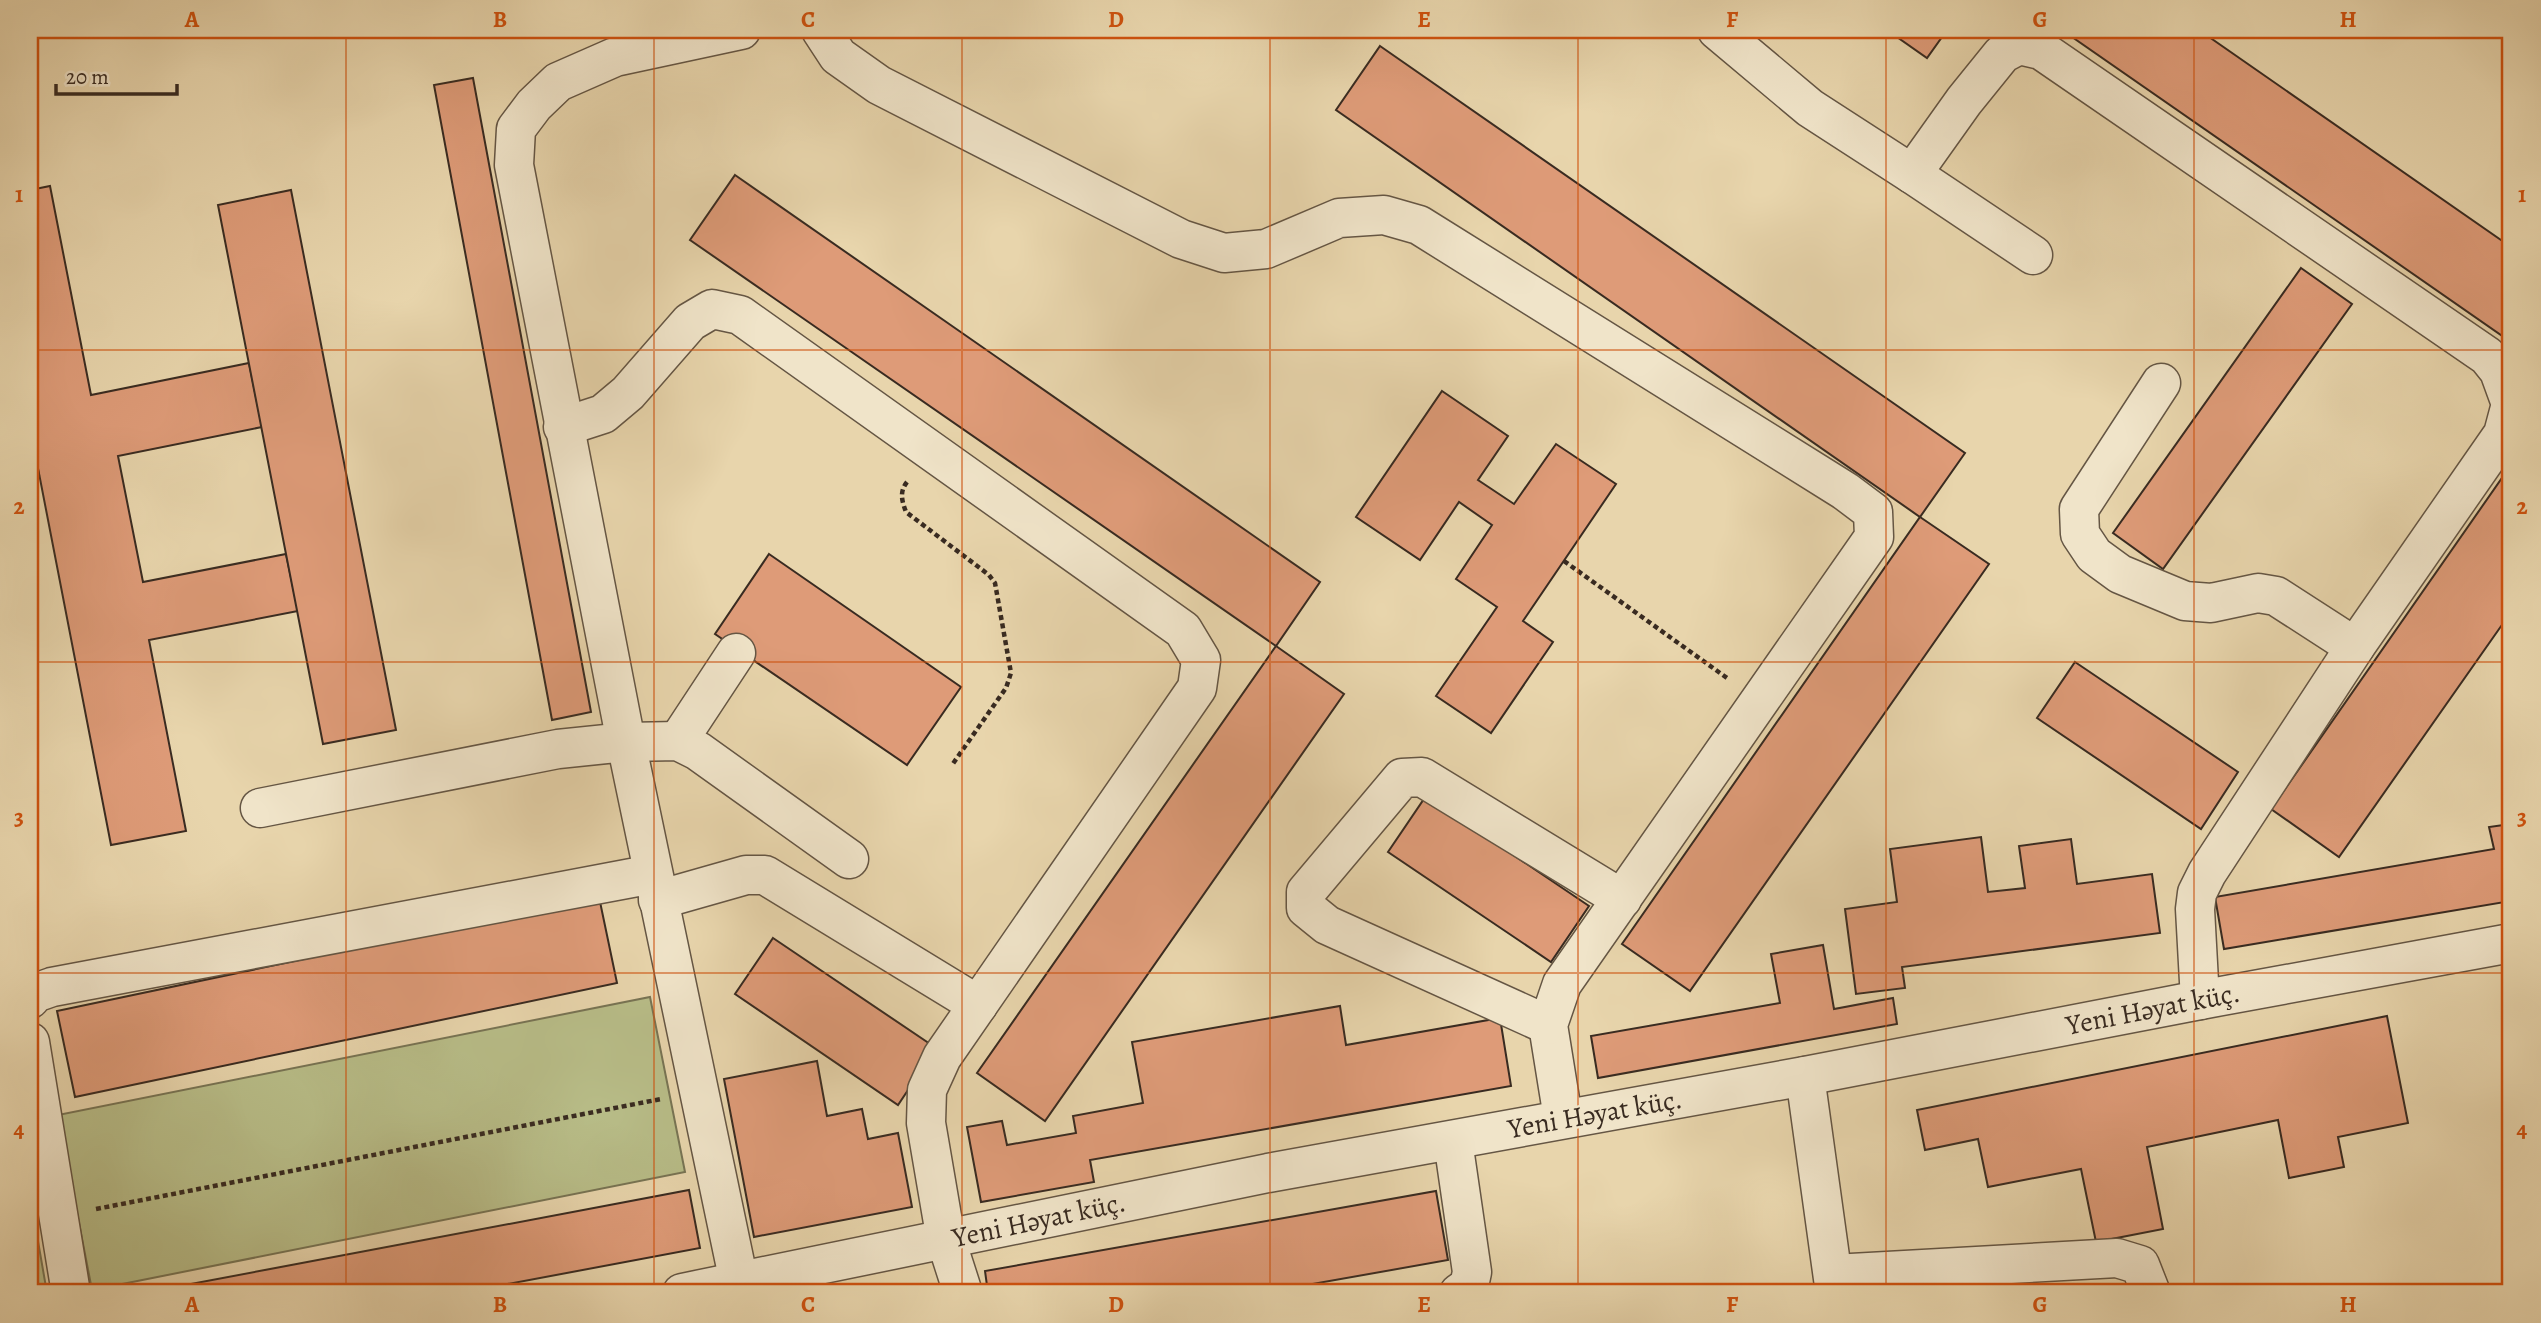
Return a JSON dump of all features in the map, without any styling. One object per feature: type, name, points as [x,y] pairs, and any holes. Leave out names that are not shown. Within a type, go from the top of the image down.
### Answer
[{"type":"street","points":[[739,1282],[626,742],[514,165],[516,129],[534,104],[558,82],[615,57],[741,30]]},
{"type":"street","points":[[821,30],[838,57],[879,85],[1192,243],[1224,253],[1266,249],[1339,218],[1384,215],[1419,225],[1845,491],[1873,512],[1874,537],[1562,984],[1548,1025],[1563,1118]]},
{"type":"street","points":[[1717,30],[1810,108],[2033,255]]},
{"type":"street","points":[[1912,174],[2002,54],[2020,45],[2041,50],[2487,356],[2499,371],[2511,404],[2503,434],[2356,647],[2207,873],[2197,893],[2195,909],[2200,1000]]},
{"type":"street","points":[[563,427],[603,414],[628,393],[690,322],[712,309],[740,314],[1183,630],[1201,660],[1197,688],[942,1057],[927,1090],[926,1123],[946,1240],[963,1293]]},
{"type":"street","points":[[2161,383],[2078,509],[2080,534],[2094,555],[2120,573],[2185,601],[2211,603],[2258,593],[2276,596],[2356,647]]},
{"type":"street","points":[[678,741],[736,653]]},
{"type":"street","points":[[260,808],[558,749],[626,742],[678,741],[698,751],[849,859]]},
{"type":"street","points":[[1548,1025],[1327,925],[1306,908],[1306,892],[1402,778],[1422,777],[1622,899]]},
{"type":"street","points":[[30,999],[35,993],[52,988],[656,887],[765,875],[978,1005]]},
{"type":"street","name":"Yeni Həyat küç.","points":[[691,1292],[1268,1173],[1805,1076],[2511,943]]},
{"type":"street","points":[[30,1042],[71,1293]]},
{"type":"street","points":[[1805,1076],[1834,1284],[2117,1258],[2140,1265],[2151,1293]]},
{"type":"street","points":[[1453,1141],[1472,1272],[1469,1286],[1459,1293]]},
{"type":"path","points":[[931,450],[902,487],[901,498],[906,512],[989,575],[995,583],[1011,673],[1006,688],[952,765]]},
{"type":"path","points":[[1564,561],[1759,701]]},
{"type":"path","points":[[62,1238],[77,1212],[698,1091]]},
{"type":"green space","points":[[650,997],[685,1172],[92,1290],[58,1115]]},
{"type":"green space","points":[[30,1195],[47,1293],[30,1293]]},
{"type":"building","points":[[1887,30],[1947,30],[1927,58]]},
{"type":"building","points":[[2062,30],[2199,30],[2511,247],[2511,342]]},
{"type":"building","points":[[1380,46],[1965,453],[1920,517],[1336,110]]},
{"type":"building","points":[[473,78],[591,712],[552,720],[434,85]]},
{"type":"building","points":[[735,175],[1320,582],[1276,646],[690,240]]},
{"type":"building","points":[[50,186],[91,395],[249,363],[262,427],[118,456],[143,582],[286,554],[298,611],[149,640],[186,831],[111,845],[30,427],[30,190]]},
{"type":"building","points":[[291,190],[396,730],[323,744],[218,205]]},
{"type":"building","points":[[2301,268],[2352,304],[2163,569],[2113,533]]},
{"type":"building","points":[[1442,391],[1508,436],[1478,480],[1514,504],[1556,444],[1616,484],[1523,621],[1553,642],[1491,733],[1436,696],[1497,607],[1456,579],[1492,525],[1459,502],[1420,560],[1356,517]]},
{"type":"building","points":[[30,437],[39,475],[30,477]]},
{"type":"building","points":[[2511,465],[2511,612],[2339,857],[2271,809]]},
{"type":"building","points":[[1920,517],[1989,564],[1690,991],[1622,944]]},
{"type":"building","points":[[769,554],[961,687],[907,765],[715,634]]},
{"type":"building","points":[[1276,646],[1344,694],[1045,1121],[977,1073]]},
{"type":"building","points":[[2075,662],[2238,772],[2201,829],[2037,718]]},
{"type":"building","points":[[1426,796],[1589,906],[1551,962],[1388,852]]},
{"type":"building","points":[[2511,824],[2511,901],[2224,949],[2215,897],[2494,849],[2489,827]]},
{"type":"building","points":[[1981,837],[1988,892],[2025,888],[2019,846],[2071,839],[2077,884],[2152,874],[2160,933],[1902,967],[1905,988],[1856,994],[1845,909],[1897,902],[1890,849]]},
{"type":"building","points":[[599,897],[617,983],[75,1097],[57,1011]]},
{"type":"building","points":[[773,938],[936,1048],[898,1105],[735,994]]},
{"type":"building","points":[[1823,945],[1834,1009],[1893,998],[1897,1024],[1598,1078],[1591,1036],[1780,1003],[1771,954]]},
{"type":"building","points":[[1340,1006],[1346,1045],[1500,1018],[1511,1086],[1090,1160],[1094,1182],[981,1202],[967,1127],[1002,1121],[1007,1145],[1076,1133],[1073,1116],[1143,1103],[1132,1042]]},
{"type":"building","points":[[2387,1016],[2408,1123],[2338,1137],[2344,1167],[2289,1178],[2278,1120],[2147,1147],[2163,1229],[2096,1242],[2081,1169],[1988,1187],[1978,1139],[1925,1150],[1917,1110]]},
{"type":"building","points":[[817,1061],[827,1116],[862,1109],[868,1139],[898,1133],[912,1207],[754,1237],[724,1079]]},
{"type":"building","points":[[689,1190],[700,1248],[460,1293],[143,1293]]},
{"type":"building","points":[[1436,1191],[1448,1260],[1262,1293],[1228,1293],[1227,1288],[1208,1293],[988,1293],[985,1271]]}]
